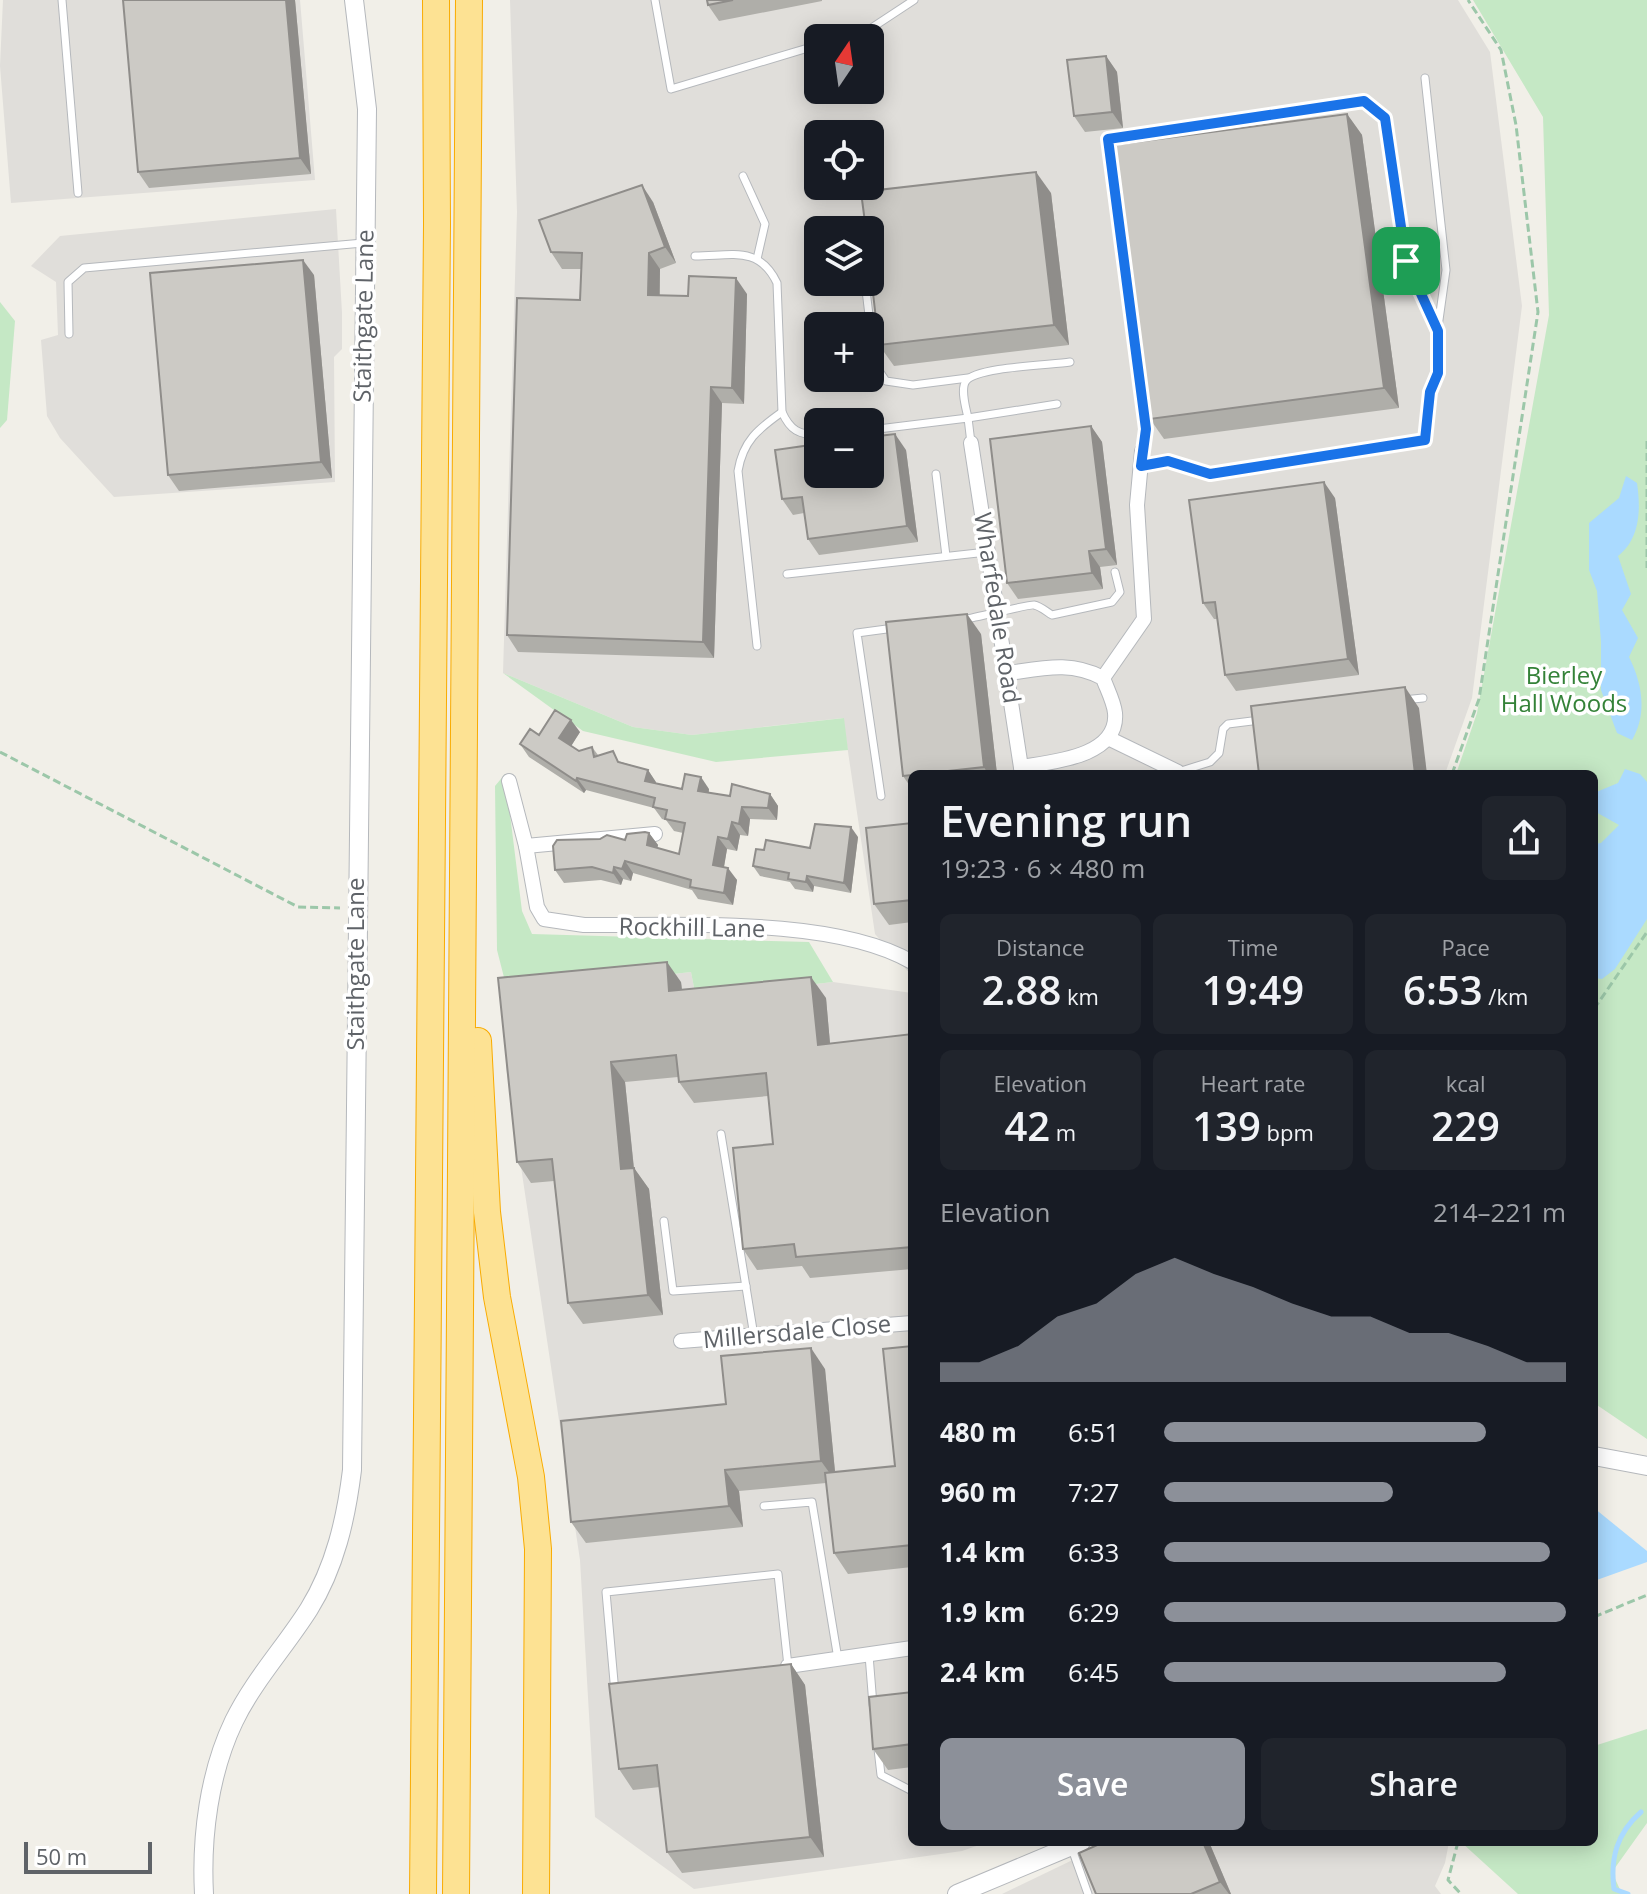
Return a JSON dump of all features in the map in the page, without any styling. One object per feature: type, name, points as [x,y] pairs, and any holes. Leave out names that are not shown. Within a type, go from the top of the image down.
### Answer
[{"type":"highway","points":[[423,1894],[437,224],[436,0]]},
{"type":"highway","points":[[456,1894],[469,0]]},
{"type":"highway","points":[[463,950],[479,1051],[487,1212],[497,1297],[531,1477],[538,1549],[536,1894]]},
{"type":"street","name":"Staithgate Lane","points":[[204,1894],[206,1826],[228,1735],[249,1694],[324,1581],[345,1521],[353,1440],[356,908],[367,109],[354,0]]},
{"type":"street","name":"Wharfedale Road","points":[[971,443],[1022,770]]},
{"type":"street","points":[[1103,678],[1144,619],[1137,505],[1142,458]]},
{"type":"street","points":[[1009,673],[1061,665],[1083,667],[1103,678],[1115,715],[1108,738],[1067,759],[1022,770]]},
{"type":"street","points":[[1108,738],[1174,770]]},
{"type":"street","name":"Rockhill Lane","points":[[509,781],[526,846],[537,907],[544,919],[554,922],[839,934],[896,952],[908,960]]},
{"type":"street","points":[[526,846],[655,834]]},
{"type":"street","name":"Millersdale Close","points":[[681,1341],[908,1323]]},
{"type":"street","points":[[1598,1457],[1647,1466]]},
{"type":"street","points":[[788,1666],[908,1649]]},
{"type":"street","points":[[957,1894],[1071,1846]]},
{"type":"lane","points":[[62,0],[78,193]]},
{"type":"lane","points":[[655,0],[671,89],[804,49]]},
{"type":"lane","points":[[878,24],[914,0]]},
{"type":"lane","points":[[1425,78],[1446,270],[1438,331],[1438,373],[1430,392],[1425,440],[1210,474],[1168,461],[1142,458],[1146,429],[1108,139],[1364,101],[1385,118],[1406,261],[1438,331]]},
{"type":"lane","points":[[743,176],[765,224],[757,259]]},
{"type":"lane","points":[[69,334],[68,282],[84,268],[365,243]]},
{"type":"lane","points":[[695,256],[749,255],[768,264],[777,283],[782,412],[789,426],[804,435]]},
{"type":"lane","points":[[867,296],[875,365],[886,381],[913,385],[1070,362]]},
{"type":"lane","points":[[968,378],[963,385],[971,443]]},
{"type":"lane","points":[[884,428],[1057,404]]},
{"type":"lane","points":[[757,646],[738,471],[741,453],[754,432],[782,412]]},
{"type":"lane","points":[[936,474],[946,556]]},
{"type":"lane","points":[[787,574],[989,552]]},
{"type":"lane","points":[[952,621],[999,615],[1026,605],[1035,605],[1052,615],[1112,602],[1120,592],[1115,572]]},
{"type":"lane","points":[[881,796],[857,633],[904,627]]},
{"type":"lane","points":[[1393,702],[1423,698]]},
{"type":"lane","points":[[1188,770],[1210,762],[1219,753],[1223,729],[1228,724],[1273,718]]},
{"type":"lane","points":[[721,1134],[754,1336]]},
{"type":"lane","points":[[664,1221],[673,1291],[746,1286]]},
{"type":"lane","points":[[764,1506],[812,1502],[838,1659]]},
{"type":"lane","points":[[630,1695],[616,1697],[606,1592],[778,1574],[788,1666]]},
{"type":"lane","points":[[869,1655],[874,1713]]},
{"type":"lane","points":[[878,1744],[881,1775],[908,1789]]},
{"type":"lane","points":[[1076,1846],[1088,1894]]},
{"type":"path","points":[[1453,770],[1479,699],[1538,312],[1516,125],[1501,50],[1468,0]]},
{"type":"path","points":[[1647,441],[1647,568]]},
{"type":"path","points":[[0,752],[298,907],[356,908]]},
{"type":"path","points":[[1598,1003],[1647,932]]},
{"type":"path","points":[[1598,1615],[1647,1595]]},
{"type":"path","points":[[1457,1846],[1448,1880],[1461,1894]]},
{"type":"shaded area","points":[[3,0],[300,0],[315,180],[11,203],[0,66]]},
{"type":"shaded area","points":[[510,0],[1458,0],[1490,52],[1522,306],[1472,698],[1446,770],[908,770],[908,971],[875,934],[843,718],[692,735],[633,727],[503,673],[517,212]]},
{"type":"shaded area","points":[[336,209],[342,349],[334,357],[335,482],[114,497],[60,438],[47,416],[41,340],[58,335],[56,282],[31,266],[60,236]]},
{"type":"shaded area","points":[[691,972],[696,998],[833,982],[908,992],[908,1846],[976,1846],[962,1851],[694,1889],[595,1817],[580,1560],[506,1067],[508,993]]},
{"type":"shaded area","points":[[1102,1846],[1448,1846],[1435,1886],[1441,1894],[1002,1894]]},
{"type":"green space","name":"Bierley Hall Woods","points":[[1473,0],[1647,0],[1647,1439],[1598,1406],[1598,770],[1457,770],[1477,713],[1549,315],[1543,117]]},
{"type":"green space","points":[[0,302],[15,321],[7,420],[0,428]]},
{"type":"green space","points":[[503,673],[633,727],[692,735],[844,718],[848,750],[716,762],[583,731]]},
{"type":"green space","points":[[505,774],[522,911],[532,934],[809,942],[833,982],[696,998],[691,972],[508,993],[497,950],[495,786]]},
{"type":"green space","points":[[1647,1729],[1647,1823],[1612,1872],[1622,1894],[1518,1894],[1465,1846],[1598,1846],[1598,1745]]},
{"type":"water","points":[[1626,476],[1637,483],[1639,503],[1635,533],[1618,556],[1631,594],[1622,610],[1638,638],[1629,657],[1641,699],[1640,720],[1632,740],[1617,733],[1601,690],[1597,591],[1589,570],[1589,523],[1619,498]]},
{"type":"water","points":[[1625,769],[1640,774],[1647,782],[1647,919],[1615,969],[1602,979],[1598,978],[1598,843],[1619,825],[1598,813],[1598,791],[1618,783]]},
{"type":"water","points":[[1598,1511],[1647,1551],[1647,1562],[1598,1580]]},
{"type":"building","points":[[123,0],[286,0],[300,158],[138,172]]},
{"type":"building","points":[[707,0],[733,0],[708,5]]},
{"type":"building","points":[[1106,56],[1112,112],[1074,116],[1067,60]]},
{"type":"building","points":[[1347,114],[1384,388],[1150,419],[1113,145]]},
{"type":"building","points":[[1036,172],[1054,325],[884,344],[884,312],[875,312],[873,296],[884,296],[884,216],[864,216],[862,200],[884,200],[884,189]]},
{"type":"building","points":[[642,185],[665,247],[649,253],[648,295],[688,296],[689,276],[736,278],[732,388],[711,387],[703,642],[507,635],[517,298],[580,300],[582,253],[551,252],[539,220]]},
{"type":"building","points":[[303,260],[321,462],[168,475],[150,273]]},
{"type":"building","points":[[1091,426],[1106,549],[1089,551],[1092,573],[1007,583],[990,439]]},
{"type":"building","points":[[895,434],[907,526],[808,539],[802,497],[782,499],[775,450],[804,446],[804,488],[884,488],[884,435]]},
{"type":"building","points":[[1324,482],[1348,659],[1225,675],[1215,602],[1203,603],[1189,500]]},
{"type":"building","points":[[967,614],[984,767],[908,770],[908,775],[903,776],[886,622]]},
{"type":"building","points":[[1405,687],[1415,770],[1259,770],[1251,706]]},
{"type":"building","points":[[555,710],[571,720],[559,738],[579,751],[592,747],[594,757],[613,751],[618,762],[648,770],[645,781],[682,789],[685,774],[701,777],[698,791],[730,796],[732,784],[770,794],[768,808],[742,807],[739,824],[732,822],[728,839],[718,837],[713,865],[728,868],[724,893],[690,887],[691,880],[625,861],[622,869],[614,867],[613,873],[592,867],[555,870],[553,846],[557,840],[600,839],[607,835],[625,840],[627,834],[645,832],[649,833],[647,845],[679,854],[685,823],[665,819],[667,810],[653,807],[655,798],[577,778],[576,781],[520,744],[530,729],[539,735]]},
{"type":"building","points":[[908,823],[908,900],[874,904],[866,828]]},
{"type":"building","points":[[815,824],[851,827],[844,883],[807,876],[806,882],[788,879],[789,873],[753,866],[756,849],[764,850],[766,840],[810,848]]},
{"type":"building","points":[[667,962],[669,991],[811,977],[818,1045],[908,1034],[908,1247],[796,1257],[794,1244],[743,1249],[733,1148],[773,1144],[766,1073],[679,1082],[676,1055],[611,1062],[621,1169],[634,1168],[648,1295],[568,1303],[552,1159],[517,1162],[498,978]]},
{"type":"building","points":[[908,1346],[908,1545],[834,1553],[825,1473],[895,1466],[883,1349]]},
{"type":"building","points":[[811,1348],[821,1461],[725,1470],[729,1506],[571,1522],[561,1421],[726,1404],[721,1356]]},
{"type":"building","points":[[791,1664],[810,1837],[667,1852],[657,1765],[619,1769],[609,1684]]},
{"type":"building","points":[[908,1692],[908,1745],[873,1749],[869,1697]]},
{"type":"building","points":[[1095,1846],[1205,1846],[1220,1882],[1191,1894],[1096,1894],[1079,1853]]},
{"type":"waterway","points":[[1628,1894],[1614,1889],[1614,1857],[1621,1837],[1641,1812]]},
{"type":"route","points":[[1364,101],[1385,118],[1406,261],[1438,331],[1438,373],[1430,392],[1425,440],[1210,474],[1168,461],[1141,466],[1146,429],[1108,139],[1364,101]]}]
